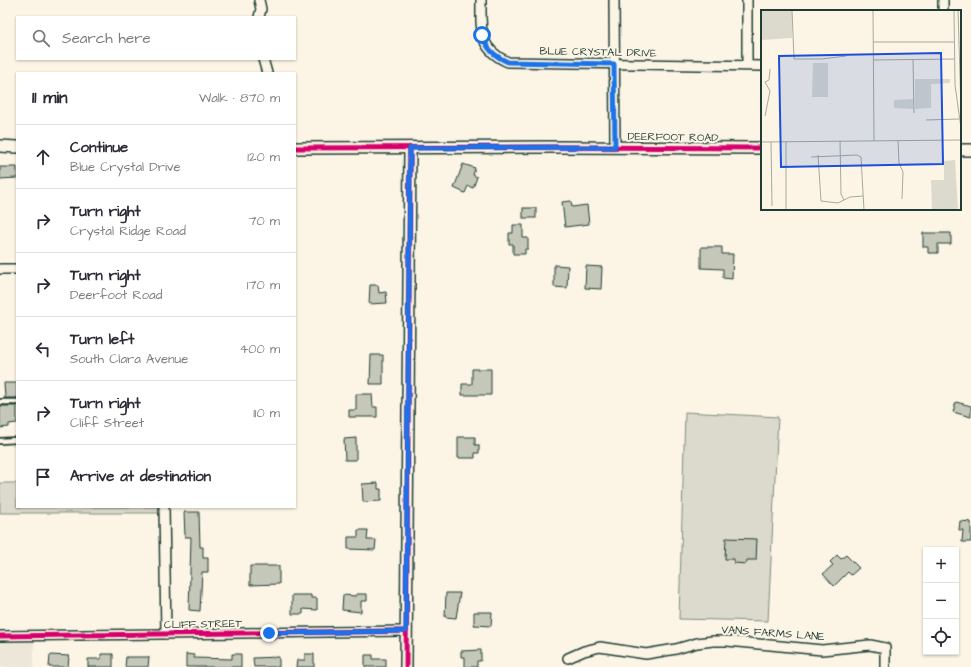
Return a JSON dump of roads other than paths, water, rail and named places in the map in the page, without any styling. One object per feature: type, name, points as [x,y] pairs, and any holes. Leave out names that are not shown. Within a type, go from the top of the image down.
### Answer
[{"type":"street","points":[[258,0],[261,9],[258,16]]},
{"type":"street","name":"BLUE CRYSTAL DRIVE","points":[[481,0],[482,35],[489,50],[501,59],[516,63],[761,66]]},
{"type":"street","points":[[614,0],[615,147]]},
{"type":"street","points":[[747,0],[747,65]]},
{"type":"street","points":[[263,60],[267,72]]},
{"type":"street","points":[[0,146],[16,147]]},
{"type":"street","name":"DEERFOOT ROAD","points":[[296,148],[761,148]]},
{"type":"street","points":[[406,667],[410,148]]},
{"type":"street","points":[[0,268],[16,269]]},
{"type":"street","points":[[164,508],[166,634]]},
{"type":"street","name":"CLIFF STREET","points":[[0,636],[406,631]]},
{"type":"street","name":"VANS FARMS LANE","points":[[568,658],[584,651],[600,647],[646,654],[705,642],[727,641],[822,650],[870,645],[885,648],[885,667]]},
{"type":"lane","points":[[0,402],[16,402]]},
{"type":"lane","points":[[0,441],[16,440]]}]
